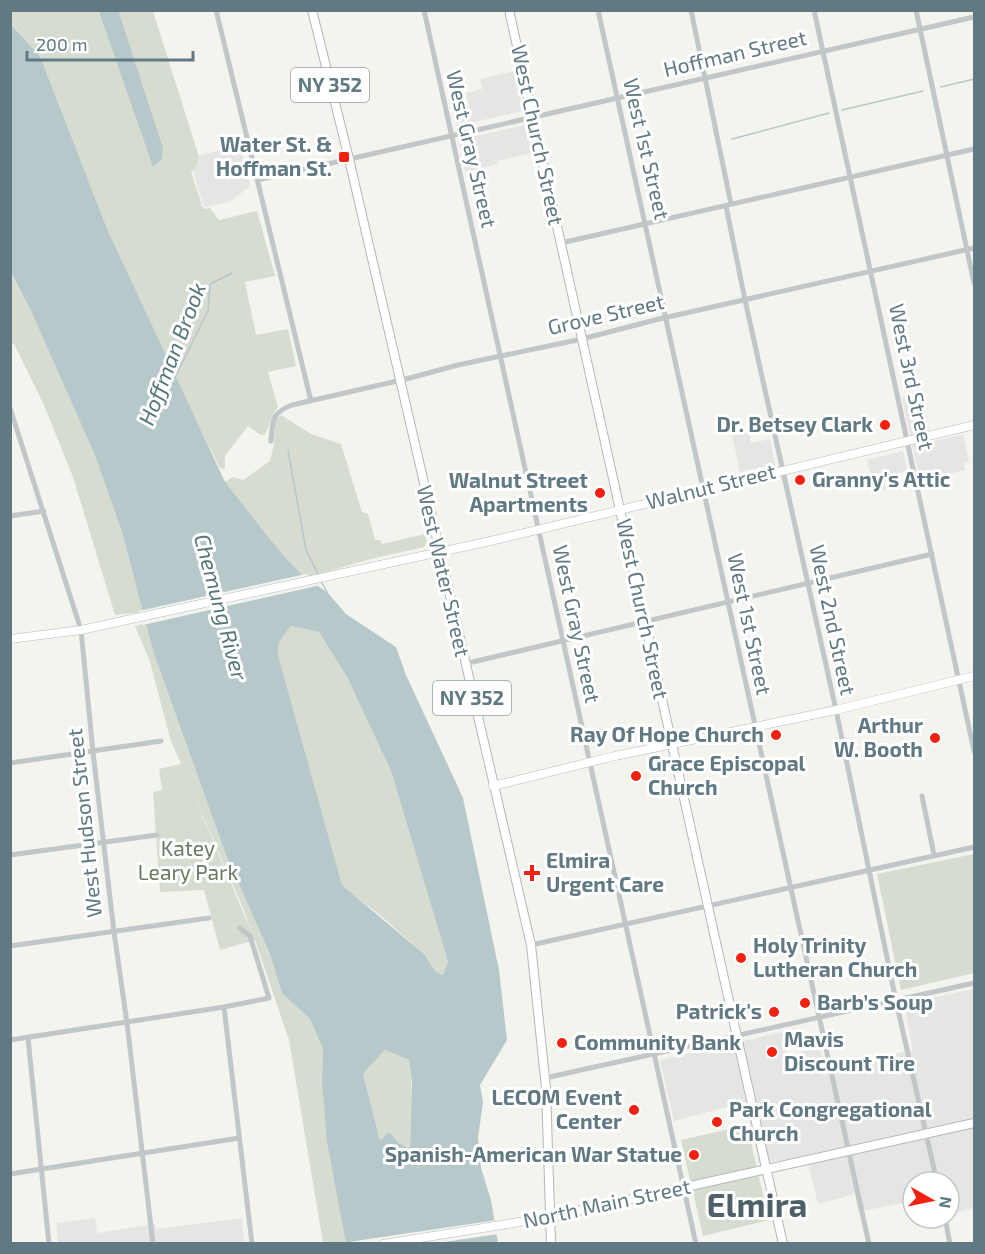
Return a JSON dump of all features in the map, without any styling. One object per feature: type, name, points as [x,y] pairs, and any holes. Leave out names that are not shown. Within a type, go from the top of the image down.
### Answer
[{"type":"main road","name":"West Water Street","points":[[312,10],[349,159],[464,664],[531,945],[545,1078],[551,1244]]},
{"type":"main road","name":"West Church Street","points":[[510,10],[783,1244]]},
{"type":"main road","name":"North Main Street","points":[[550,1217],[975,1123]]},
{"type":"street","points":[[216,10],[312,401]]},
{"type":"street","name":"West Gray Street","points":[[424,10],[696,1244]]},
{"type":"street","name":"West 1st Street","points":[[598,10],[869,1244]]},
{"type":"street","name":"West 2nd Street","points":[[691,10],[706,77],[745,300],[934,1170]]},
{"type":"street","name":"West 3rd Street","points":[[814,10],[975,751]]},
{"type":"street","points":[[916,10],[975,283]]},
{"type":"street","name":"Hoffman Street","points":[[257,180],[975,17]]},
{"type":"street","points":[[561,243],[975,149]]},
{"type":"street","name":"Grove Street","points":[[271,441],[273,419],[278,410],[500,355],[582,339],[975,248]]},
{"type":"street","name":"West Hudson Street","points":[[10,408],[81,630],[114,932],[153,1244]]},
{"type":"street","name":"Walnut Street","points":[[10,639],[81,630],[439,552],[975,425]]},
{"type":"street","points":[[10,516],[44,511]]},
{"type":"street","points":[[464,664],[932,554]]},
{"type":"street","points":[[493,786],[589,762],[836,710],[975,676]]},
{"type":"street","points":[[10,763],[161,741]]},
{"type":"street","points":[[922,796],[934,855]]},
{"type":"street","points":[[10,855],[157,835]]},
{"type":"street","points":[[531,945],[975,846]]},
{"type":"street","points":[[10,946],[209,918]]},
{"type":"street","points":[[10,1040],[127,1023],[268,998],[250,936],[240,928]]},
{"type":"street","points":[[545,1078],[975,983]]},
{"type":"street","points":[[224,1007],[252,1244]]},
{"type":"street","points":[[28,1038],[49,1244]]},
{"type":"street","points":[[10,1174],[239,1138]]},
{"type":"street","name":"North Main Street","points":[[383,1244],[550,1217]]},
{"type":"shaded area","points":[[514,71],[523,111],[456,126],[452,110],[469,107],[466,93],[482,89],[480,79]]},
{"type":"shaded area","points":[[525,125],[532,153],[465,172],[458,140]]},
{"type":"shaded area","points":[[239,145],[251,186],[229,202],[205,207],[189,158]]},
{"type":"shaded area","points":[[921,394],[932,442],[963,434],[969,461],[964,463],[965,470],[920,481],[902,398]]},
{"type":"shaded area","points":[[749,431],[751,443],[770,439],[775,464],[740,472],[732,435]]},
{"type":"shaded area","points":[[903,451],[907,471],[883,476],[886,489],[874,491],[867,460]]},
{"type":"shaded area","points":[[974,989],[974,1208],[961,1211],[961,1170],[901,1170],[901,1203],[858,1212],[855,1194],[818,1204],[806,1156],[759,1164],[746,1102],[674,1121],[660,1060],[782,1032],[787,1055],[820,1048],[825,1069],[913,1050],[904,1003]]},
{"type":"shaded area","points":[[95,1218],[97,1233],[155,1224],[156,1229],[242,1218],[244,1243],[58,1243],[56,1223]]},
{"type":"green space","points":[[10,11],[153,11],[199,157],[195,169],[191,171],[202,206],[204,209],[210,208],[219,220],[257,211],[275,276],[245,282],[256,335],[288,329],[296,366],[268,372],[278,407],[264,435],[248,426],[225,456],[225,469],[220,468],[192,413],[108,231],[40,56],[11,23]]},
{"type":"green space","points":[[10,273],[31,311],[96,458],[123,535],[143,612],[115,615],[73,477],[44,405],[14,344],[11,344]]},
{"type":"green space","points":[[281,415],[311,434],[341,444],[362,512],[368,514],[375,540],[380,540],[382,544],[425,534],[427,542],[424,547],[305,578],[282,554],[225,482],[233,477],[243,480],[270,461],[274,444],[275,420]]},
{"type":"green space","name":"Katey Leary Park","points":[[146,623],[153,651],[226,855],[270,954],[282,993],[310,1019],[323,1049],[322,1081],[346,1243],[323,1243],[289,1040],[255,940],[220,950],[204,890],[160,892],[153,792],[162,790],[159,769],[181,764],[170,738],[150,662],[135,626]],"holes":[[[187,779],[243,908],[252,933]]]},
{"type":"green space","points":[[291,626],[319,632],[348,679],[391,771],[448,962],[444,975],[435,971],[425,955],[380,915],[342,886],[278,655],[279,642]]},
{"type":"green space","points":[[974,854],[974,973],[901,990],[877,874]]},
{"type":"green space","points":[[385,1050],[409,1060],[412,1093],[410,1149],[399,1143],[389,1132],[380,1142],[363,1074]]},
{"type":"green space","points":[[747,1125],[769,1220],[703,1236],[681,1140]]},
{"type":"water","points":[[118,10],[163,148],[162,159],[153,167],[99,11]]},
{"type":"water","name":"Chemung River","points":[[10,23],[40,56],[108,231],[225,482],[282,554],[305,578],[327,592],[346,614],[396,647],[406,675],[463,798],[499,970],[507,1040],[480,1085],[483,1102],[478,1138],[481,1168],[491,1200],[498,1243],[346,1243],[327,1142],[322,1081],[323,1049],[310,1019],[282,993],[270,954],[226,855],[153,651],[123,535],[96,458],[31,311],[11,273]],"holes":[[[291,626],[319,632],[348,679],[391,771],[448,962],[443,975],[435,971],[425,955],[342,885],[278,655],[279,642]],[[385,1050],[409,1060],[412,1082],[410,1149],[399,1143],[389,1132],[380,1141],[363,1074]]]},
{"type":"pier","points":[[306,574],[321,585],[143,625],[139,611]]},
{"type":"pier","points":[[497,1220],[499,1234],[430,1244],[342,1243]]},
{"type":"waterway","name":"Hoffman Brook","points":[[941,87],[974,79]]},
{"type":"waterway","name":"Hoffman Brook","points":[[842,110],[923,91]]},
{"type":"waterway","name":"Hoffman Brook","points":[[732,139],[829,113]]},
{"type":"waterway","name":"Hoffman Brook","points":[[175,377],[208,311],[210,284],[232,273]]},
{"type":"waterway","points":[[288,450],[306,550],[318,574]]},
{"type":"waterway","points":[[321,581],[327,592]]},
{"type":"place","name":"Water St. & Hoffman St.","points":[[344,157]]},
{"type":"place","name":"Dr. Betsey Clark","points":[[885,425]]},
{"type":"place","name":"Granny's Attic","points":[[800,480]]},
{"type":"place","name":"Walnut Street Apartments","points":[[600,493]]},
{"type":"place","name":"Ray Of Hope Church","points":[[776,735]]},
{"type":"place","name":"Arthur W. Booth","points":[[935,738]]},
{"type":"place","name":"Grace Episcopal Church","points":[[636,776]]},
{"type":"place","name":"Elmira Urgent Care","points":[[532,873]]},
{"type":"place","name":"Holy Trinity Lutheran Church","points":[[741,958]]},
{"type":"place","name":"Barb’s Soup","points":[[805,1003]]},
{"type":"place","name":"Patrick's","points":[[774,1012]]},
{"type":"place","name":"Community Bank","points":[[562,1043]]},
{"type":"place","name":"Mavis Discount Tire","points":[[772,1052]]},
{"type":"place","name":"LECOM Event Center","points":[[634,1110]]},
{"type":"place","name":"Park Congregational Church","points":[[717,1122]]},
{"type":"place","name":"Spanish-American War Statue","points":[[694,1155]]},
{"type":"district","name":"Elmira","points":[[757,1205]]}]
